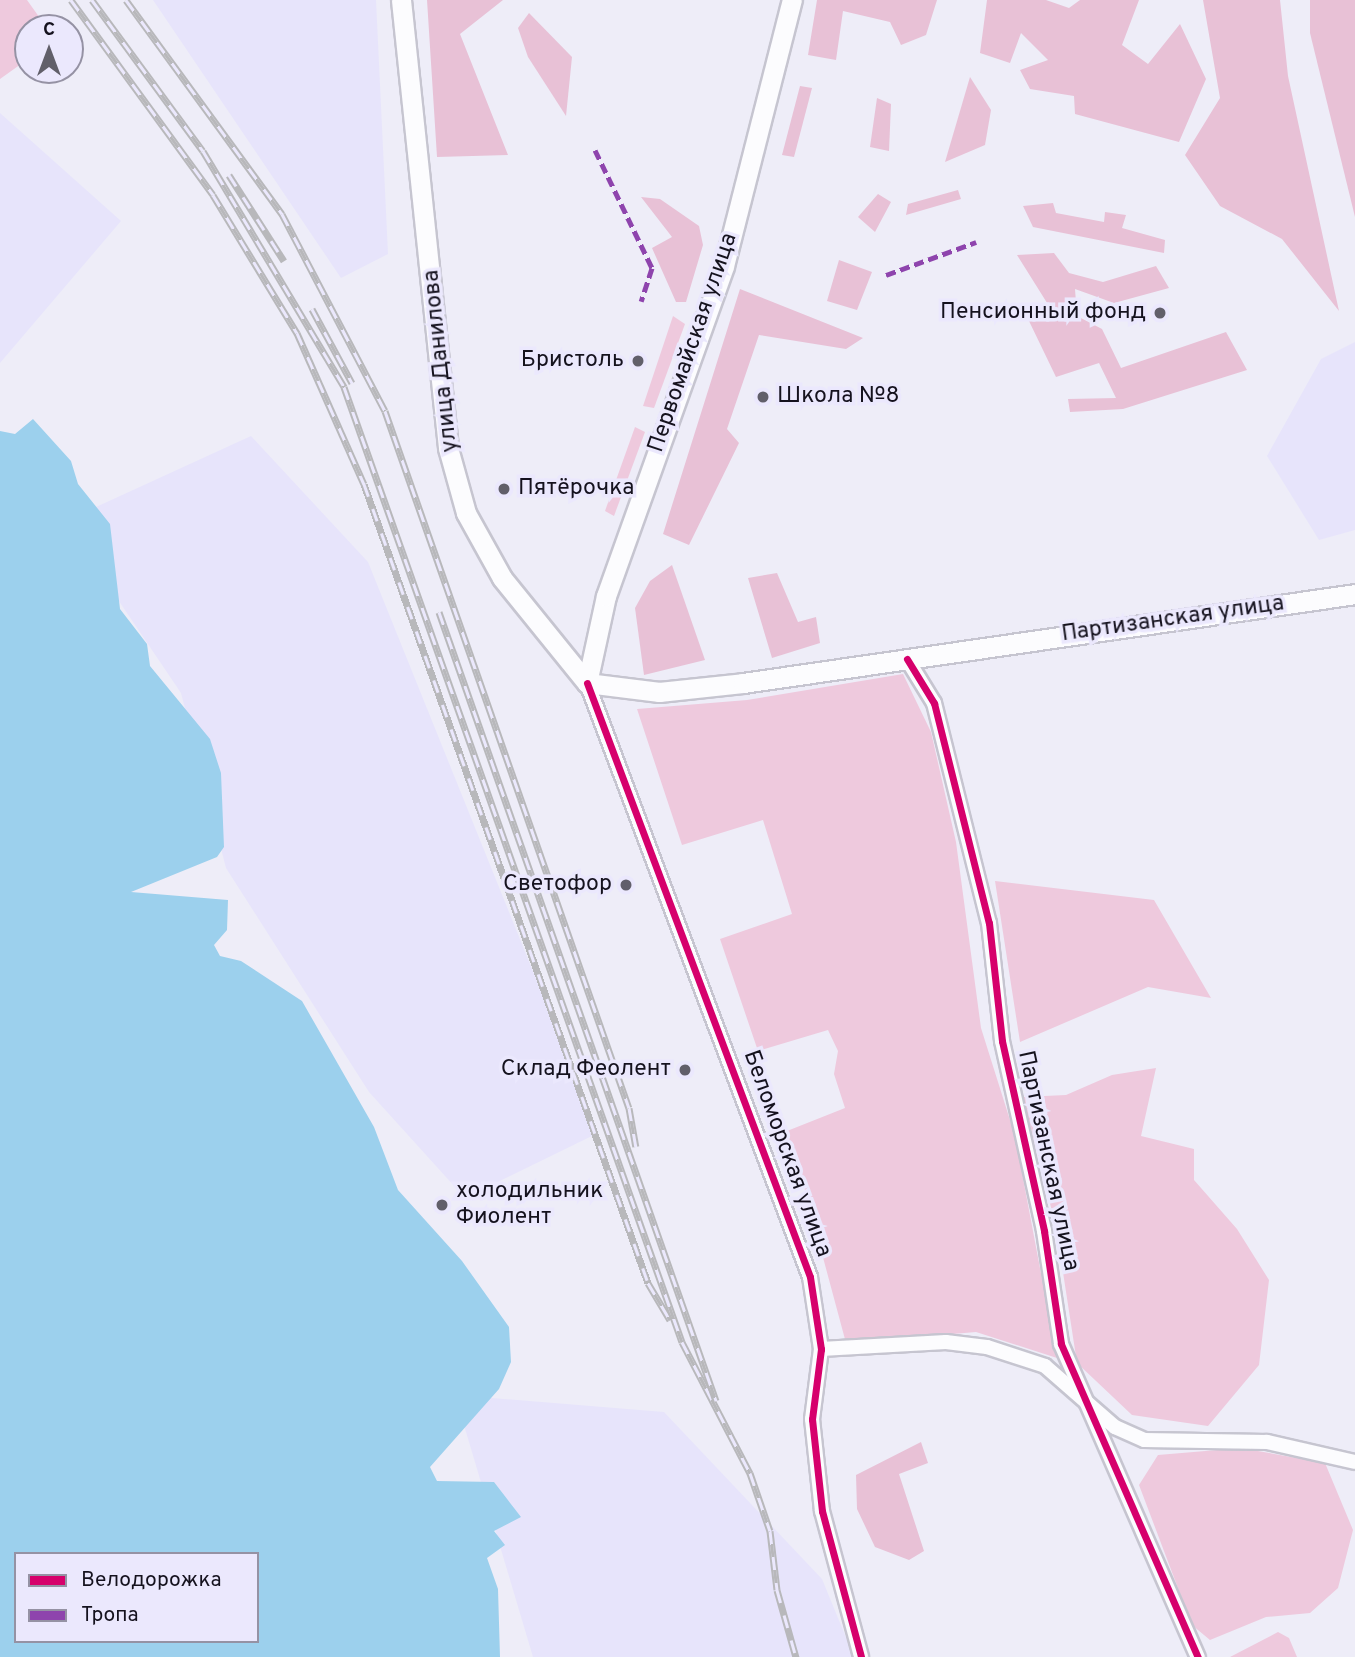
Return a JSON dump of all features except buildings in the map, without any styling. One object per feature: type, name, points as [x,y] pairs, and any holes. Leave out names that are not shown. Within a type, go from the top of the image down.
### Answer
[{"type":"main road","name":"улица Данилова","points":[[401,0],[448,448],[466,513],[502,578],[586,683]]},
{"type":"main road","name":"Первомайская улица","points":[[586,683],[606,596],[724,266],[792,0]]},
{"type":"main road","name":"Партизанская улица","points":[[586,683],[659,692],[1355,594]]},
{"type":"street","name":"Партизанская улица","points":[[907,659],[934,703],[961,801],[995,950],[1002,1041],[1044,1231],[1061,1345],[1198,1657]]},
{"type":"street","name":"Беломорская улица","points":[[586,683],[810,1277],[821,1349],[812,1419],[822,1511],[861,1657]]},
{"type":"street","points":[[821,1349],[946,1342],[987,1347],[1045,1366],[1080,1391],[1115,1427],[1144,1440],[1266,1442],[1355,1462]]},
{"type":"shaded area","points":[[0,0],[27,0],[37,14],[14,14],[14,69],[0,79]]},
{"type":"shaded area","points":[[153,0],[376,0],[388,254],[341,278]]},
{"type":"shaded area","points":[[427,0],[503,0],[460,34],[508,155],[437,157]]},
{"type":"shaded area","points":[[817,0],[937,0],[926,35],[901,45],[890,22],[843,11],[836,60],[808,55]]},
{"type":"shaded area","points":[[987,0],[1046,0],[1069,8],[1080,0],[1139,0],[1122,45],[1148,64],[1180,24],[1206,79],[1179,142],[1075,114],[1074,96],[1030,89],[1020,70],[1048,60],[1021,33],[1010,63],[980,53]]},
{"type":"shaded area","points":[[1203,0],[1280,0],[1288,76],[1339,311],[1282,239],[1220,206],[1185,155],[1220,98]]},
{"type":"shaded area","points":[[1310,0],[1355,0],[1355,217],[1310,33]]},
{"type":"shaded area","points":[[529,13],[572,57],[566,116],[528,57],[518,28]]},
{"type":"shaded area","points":[[970,77],[991,110],[985,145],[945,162]]},
{"type":"shaded area","points":[[800,86],[812,88],[794,157],[782,155]]},
{"type":"shaded area","points":[[877,98],[891,104],[889,151],[870,147]]},
{"type":"shaded area","points":[[0,113],[121,221],[0,363]]},
{"type":"shaded area","points":[[958,190],[961,199],[906,215],[908,204]]},
{"type":"shaded area","points":[[878,194],[891,202],[875,232],[858,217]]},
{"type":"shaded area","points":[[641,197],[660,199],[699,226],[703,245],[686,302],[676,302],[652,248],[672,237]]},
{"type":"shaded area","points":[[1053,203],[1056,213],[1104,222],[1105,212],[1126,215],[1122,228],[1165,240],[1164,253],[1033,227],[1023,206]]},
{"type":"shaded area","points":[[1054,253],[1069,273],[1103,282],[1156,266],[1169,288],[1114,303],[1075,289],[1077,316],[1102,329],[1121,368],[1226,332],[1247,370],[1123,409],[1070,412],[1068,399],[1116,398],[1099,363],[1056,377],[1029,321],[1054,314],[1017,255]]},
{"type":"shaded area","points":[[839,260],[872,272],[857,310],[827,301]]},
{"type":"shaded area","points":[[740,289],[863,338],[846,349],[759,335],[727,429],[739,443],[689,545],[663,534]]},
{"type":"shaded area","points":[[673,316],[685,324],[654,408],[643,406]]},
{"type":"shaded area","points":[[1355,342],[1355,530],[1319,540],[1267,456],[1321,359]]},
{"type":"shaded area","points":[[635,427],[645,432],[614,516],[605,511]]},
{"type":"shaded area","points":[[251,436],[368,562],[598,1133],[465,1198],[369,1092],[226,868],[181,693],[102,576],[96,507]]},
{"type":"shaded area","points":[[672,565],[705,660],[644,675],[635,608],[650,581]]},
{"type":"shaded area","points":[[777,573],[798,622],[816,617],[820,643],[772,658],[748,578]]},
{"type":"shaded area","points":[[903,674],[931,732],[956,842],[981,1028],[1015,1136],[1057,1358],[976,1332],[846,1343],[803,1183],[764,1107],[775,1103],[787,1131],[845,1108],[834,1074],[838,1051],[828,1030],[758,1051],[720,939],[792,914],[763,820],[682,845],[637,709],[747,700]]},
{"type":"shaded area","points":[[995,881],[1154,900],[1211,998],[1148,987],[1020,1042]]},
{"type":"shaded area","points":[[1156,1068],[1141,1136],[1194,1149],[1194,1180],[1237,1229],[1269,1280],[1259,1365],[1208,1426],[1132,1415],[1077,1363],[1056,1227],[1023,1097],[1066,1095],[1112,1075]]},
{"type":"shaded area","points":[[455,1395],[664,1412],[822,1579],[854,1657],[533,1657]]},
{"type":"shaded area","points":[[921,1442],[928,1463],[899,1474],[924,1551],[909,1560],[875,1547],[857,1509],[856,1475]]},
{"type":"shaded area","points":[[1241,1448],[1325,1463],[1353,1530],[1338,1588],[1310,1613],[1266,1617],[1210,1640],[1192,1625],[1139,1485],[1158,1455]]},
{"type":"shaded area","points":[[1278,1632],[1289,1638],[1297,1657],[1230,1657]]},
{"type":"water","points":[[33,419],[71,461],[78,484],[110,524],[120,609],[147,644],[150,666],[210,739],[221,773],[224,847],[217,857],[131,892],[228,900],[227,930],[214,945],[220,956],[241,961],[302,1001],[374,1127],[398,1190],[462,1261],[509,1327],[511,1362],[499,1389],[430,1467],[437,1481],[494,1482],[521,1517],[494,1531],[505,1545],[487,1558],[498,1589],[500,1657],[0,1657],[0,431],[15,434]]},
{"type":"railway","points":[[71,0],[213,195],[297,333],[364,484],[648,1283],[670,1320]]},
{"type":"railway","points":[[92,0],[203,151],[344,387],[682,1342],[750,1473],[770,1531],[777,1590],[796,1657]]},
{"type":"railway","points":[[126,0],[282,214],[385,411],[629,1108],[636,1146]]},
{"type":"railway","points":[[229,175],[284,261]]},
{"type":"railway","points":[[312,309],[352,383]]},
{"type":"railway","points":[[439,612],[716,1401]]},
{"type":"marked path","points":[[595,150],[652,268],[641,301]]},
{"type":"marked path","points":[[886,275],[976,242]]},
{"type":"cycle path","points":[[907,659],[934,703],[989,923],[1002,1041],[1044,1231],[1061,1344],[1198,1657]]},
{"type":"cycle path","points":[[587,683],[810,1277],[821,1349],[812,1419],[822,1511],[861,1657]]},
{"type":"place","name":"Пенсионный фонд","points":[[1160,313]]},
{"type":"place","name":"Бристоль","points":[[638,361]]},
{"type":"place","name":"Школа №8","points":[[763,397]]},
{"type":"place","name":"Пятёрочка","points":[[504,489]]},
{"type":"place","name":"Светофор","points":[[626,885]]},
{"type":"place","name":"Склад Феолент","points":[[685,1070]]},
{"type":"place","name":"холодильник Фиолент","points":[[442,1205]]}]
